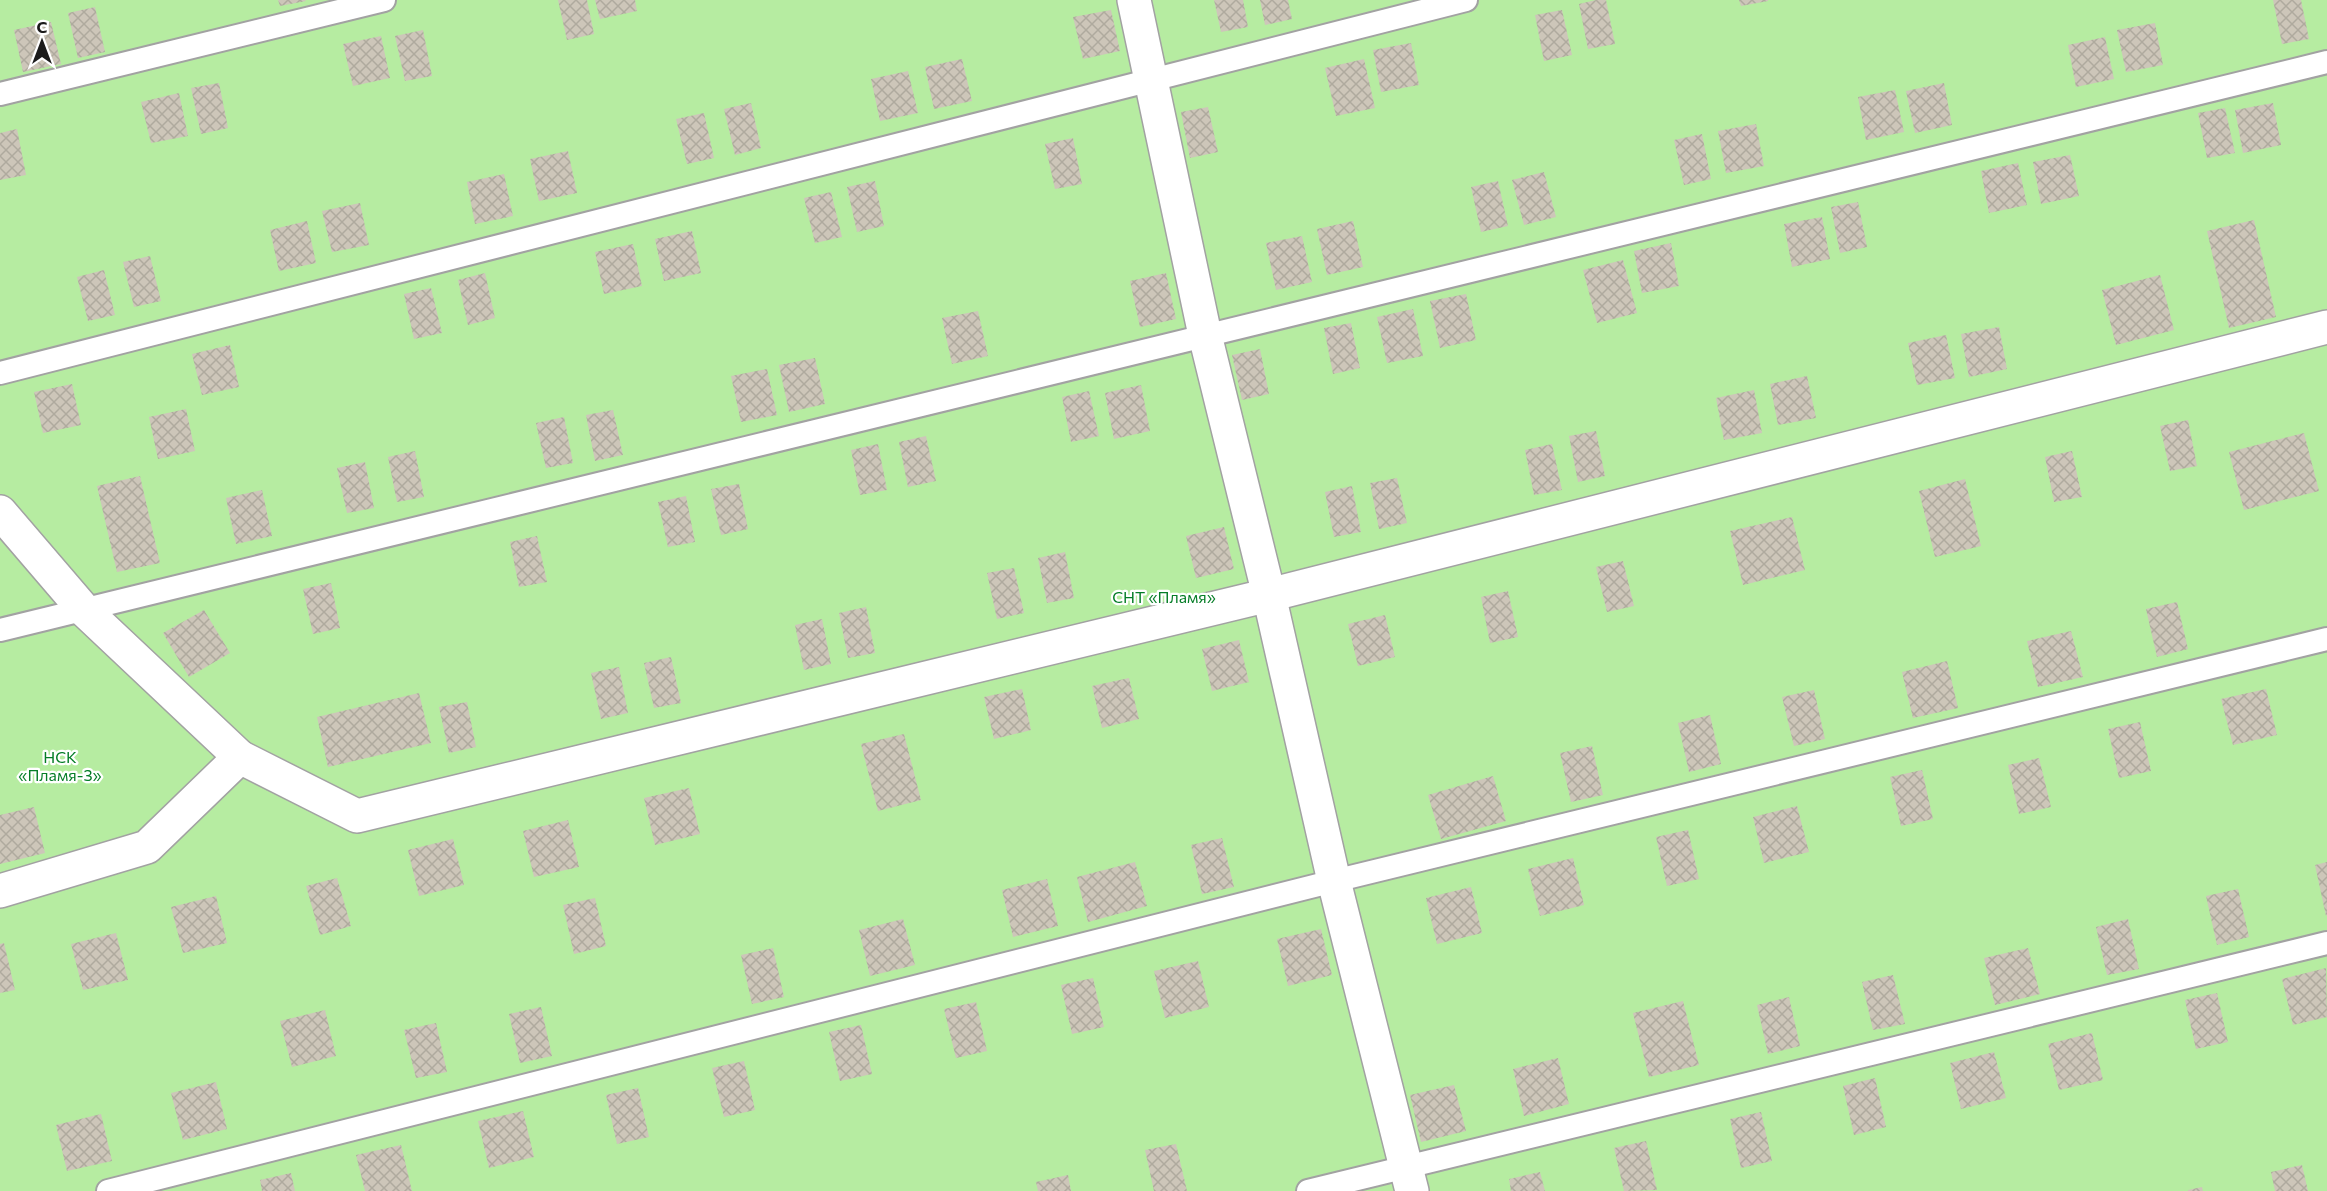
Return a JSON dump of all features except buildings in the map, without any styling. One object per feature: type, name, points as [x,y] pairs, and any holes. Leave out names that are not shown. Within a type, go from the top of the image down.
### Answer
[{"type":"street","points":[[1134,0],[1205,335],[1269,595],[1334,881],[1409,1179]]},
{"type":"street","points":[[0,512],[84,610],[240,756],[357,816],[1269,595],[2327,327]]},
{"type":"street","points":[[0,891],[147,847],[240,756]]},
{"type":"lane","points":[[0,94],[384,0]]},
{"type":"lane","points":[[0,372],[1466,0]]},
{"type":"lane","points":[[0,630],[2327,62]]},
{"type":"lane","points":[[108,1191],[1334,881],[2327,639]]},
{"type":"lane","points":[[1308,1191],[1409,1179],[2327,944]]},
{"type":"green space","name":"СНТ «Пламя»","points":[[0,0],[2327,0],[2327,1191],[0,1191]]},
{"type":"park label","name":"НСК «Пламя-3»","points":[[60,765]]}]
